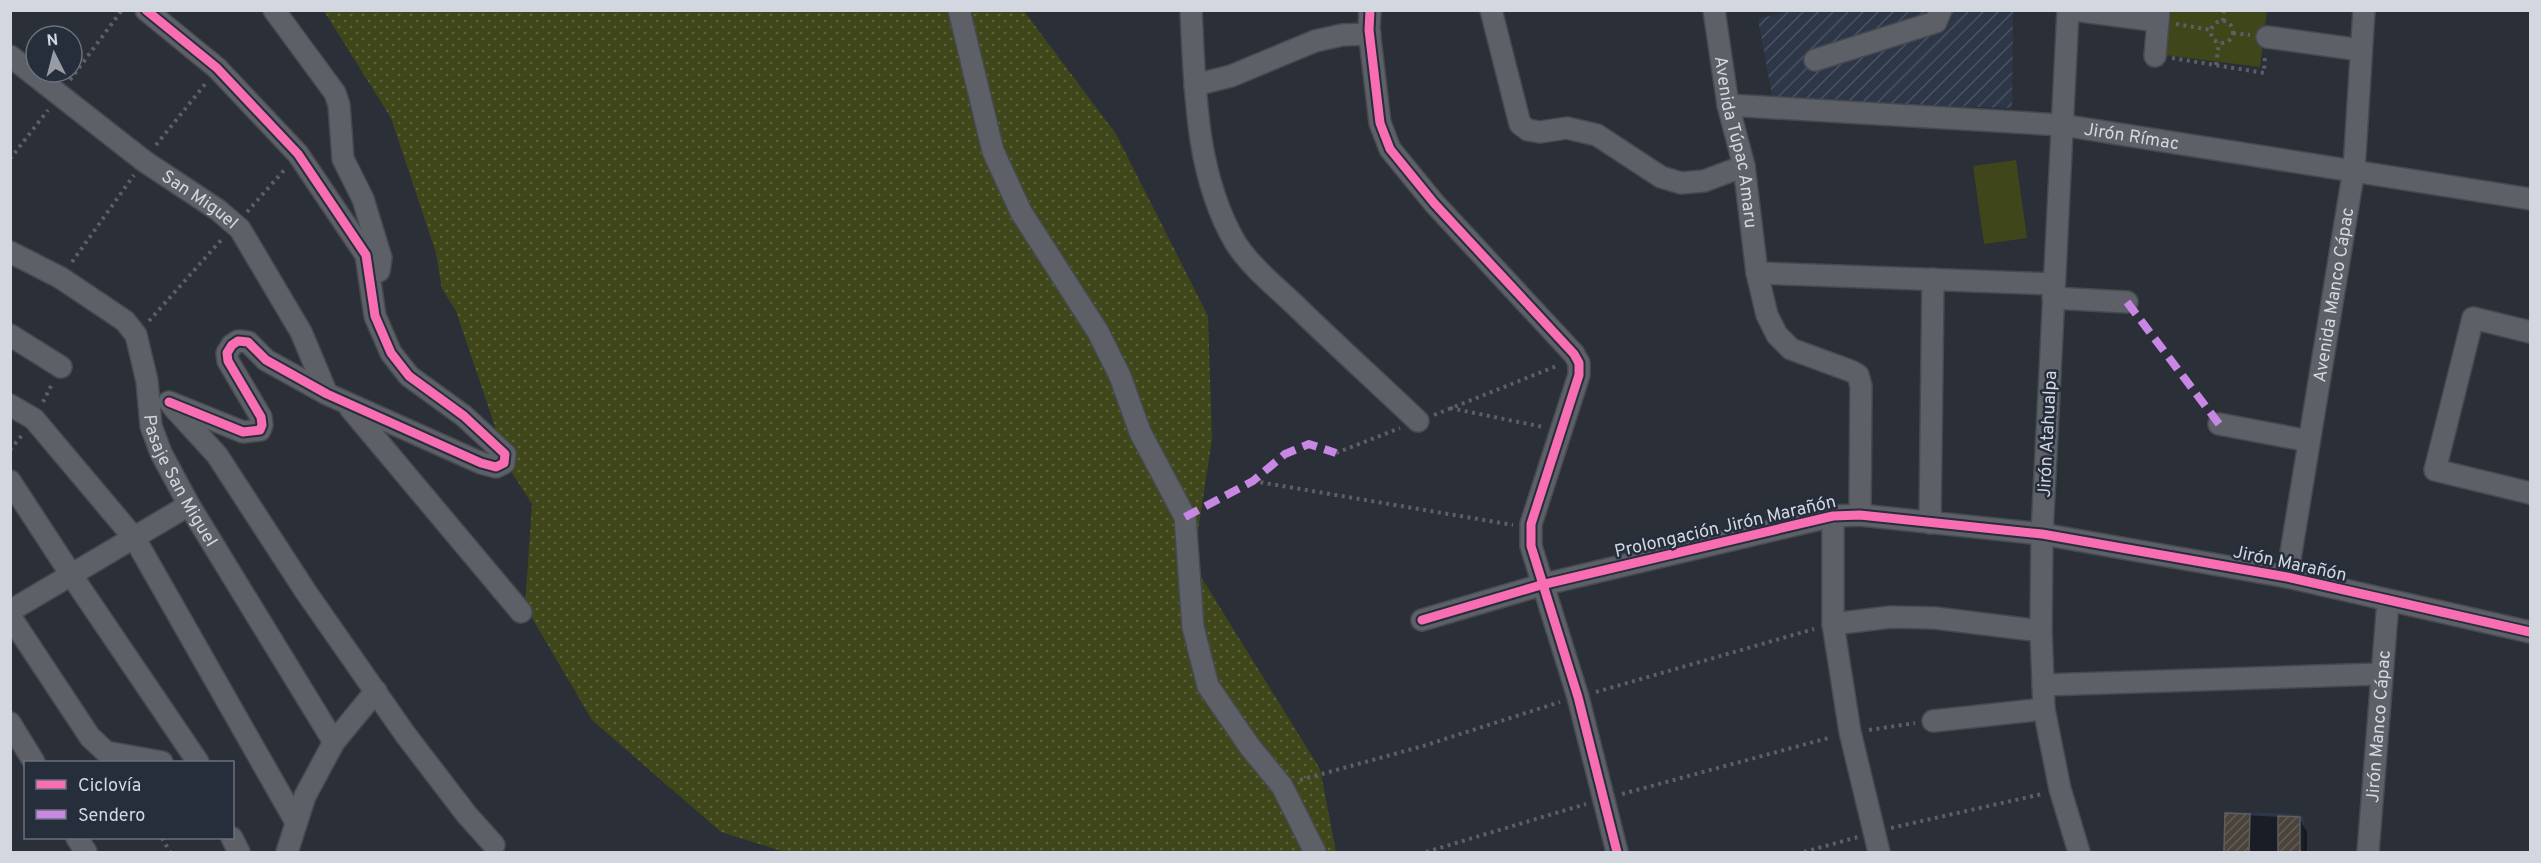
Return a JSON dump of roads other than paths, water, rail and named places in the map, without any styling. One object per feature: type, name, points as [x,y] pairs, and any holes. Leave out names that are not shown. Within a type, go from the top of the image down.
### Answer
[{"type":"street","points":[[146,10],[217,68],[298,154],[366,255],[375,316],[391,353],[409,376],[464,416],[496,444],[505,454],[504,463],[496,466],[481,463],[346,403],[266,360],[248,342],[238,341],[232,345],[227,353],[228,361],[261,417],[260,430],[243,432],[169,402]]},
{"type":"street","points":[[274,10],[335,93],[339,105],[343,159],[363,200],[381,258],[381,268],[370,290]]},
{"type":"street","points":[[959,10],[993,151],[1021,212],[1098,332],[1120,376],[1140,432],[1185,517],[1193,627],[1208,686],[1250,747],[1282,786],[1315,852]]},
{"type":"street","points":[[1191,10],[1195,85],[1206,168],[1219,208],[1236,243],[1272,283],[1418,421]]},
{"type":"street","points":[[1370,10],[1370,34],[1380,123],[1390,148],[1434,203],[1577,358],[1579,375],[1531,528],[1531,546],[1541,585],[1578,697],[1617,852]]},
{"type":"street","points":[[1491,10],[1521,124],[1528,130],[1540,132],[1567,128],[1597,135],[1661,177],[1681,183],[1704,181],[1744,166]]},
{"type":"street","points":[[1815,60],[1936,22],[1941,10]]},
{"type":"street","name":"Jirón Atahualpa","points":[[2068,10],[2042,534],[2041,631],[2044,709],[2060,789],[2079,852]]},
{"type":"street","points":[[2074,10],[2158,16],[2155,56]]},
{"type":"street","name":"Avenida Manco Cápac","points":[[2287,578],[2354,169],[2364,10]]},
{"type":"street","name":"Avenida Túpac Amaru","points":[[1714,11],[1728,105],[1744,166],[1757,273],[1767,315],[1777,335],[1791,349],[1858,375],[1861,386],[1860,514]]},
{"type":"street","points":[[1195,85],[1231,76],[1316,41],[1342,35],[1370,34]]},
{"type":"street","points":[[2267,37],[2361,50]]},
{"type":"street","name":"San Miguel","points":[[10,56],[144,160],[218,210],[240,229],[300,332],[327,394]]},
{"type":"street","name":"Jirón Rímac","points":[[1728,105],[2062,125],[2354,169],[2530,199]]},
{"type":"street","name":"Pasaje San Miguel","points":[[10,252],[62,278],[125,321],[136,335],[147,381],[151,426],[161,453],[189,505],[334,742]]},
{"type":"street","points":[[1757,273],[1933,279],[2054,291],[2127,302]]},
{"type":"street","points":[[1930,523],[1933,279]]},
{"type":"street","points":[[2530,332],[2473,318],[2435,470],[2530,493]]},
{"type":"street","points":[[10,335],[61,367]]},
{"type":"street","points":[[147,381],[217,455],[306,592],[405,734],[494,845]]},
{"type":"street","points":[[346,403],[521,612]]},
{"type":"street","points":[[10,405],[34,419],[135,539],[296,822]]},
{"type":"street","points":[[2219,424],[2309,441]]},
{"type":"street","points":[[10,481],[197,761]]},
{"type":"street","points":[[10,611],[189,505]]},
{"type":"street","name":"Prolongación Jirón Marañón","points":[[1422,620],[1541,585],[1833,516],[1860,514],[2042,534]]},
{"type":"street","points":[[1833,516],[1833,624],[1850,732],[1876,842]]},
{"type":"street","name":"Jirón Marañón","points":[[2042,534],[2287,578],[2530,632]]},
{"type":"street","name":"Jirón Manco Cápac","points":[[2368,852],[2388,602]]},
{"type":"street","points":[[10,616],[90,737],[106,752],[156,761]]},
{"type":"street","points":[[1833,624],[1891,617],[1935,618],[2041,631]]},
{"type":"street","points":[[2043,684],[2382,674]]},
{"type":"street","points":[[287,852],[305,796],[334,742],[376,691]]},
{"type":"street","points":[[1933,721],[2044,709]]},
{"type":"street","points":[[10,723],[32,761]]},
{"type":"street","points":[[78,839],[86,852]]}]
